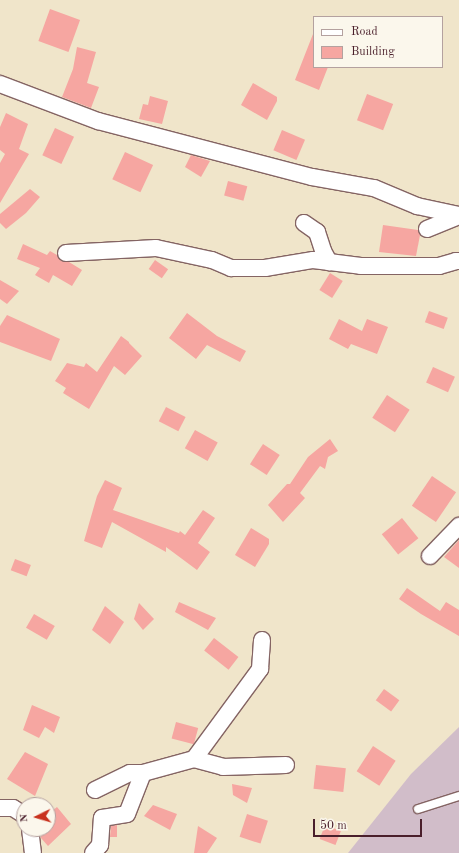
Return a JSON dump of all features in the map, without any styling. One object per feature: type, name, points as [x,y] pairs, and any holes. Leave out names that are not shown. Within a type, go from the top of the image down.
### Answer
[{"type":"street","points":[[0,84],[98,121],[312,177],[374,188],[417,206],[459,215]]},
{"type":"street","points":[[426,229],[459,215]]},
{"type":"street","points":[[304,223],[317,232],[323,251],[329,262]]},
{"type":"street","points":[[66,253],[156,248],[212,260],[231,268],[265,268],[313,260],[360,266],[439,266],[456,261],[459,262]]},
{"type":"street","points":[[430,556],[459,526]]},
{"type":"street","points":[[194,759],[260,669],[262,640]]},
{"type":"street","points":[[95,790],[130,773],[143,774],[194,759],[223,767],[286,765]]},
{"type":"street","points":[[93,853],[100,845],[102,818],[128,814],[143,774]]},
{"type":"street","points":[[0,808],[13,808],[16,810]]},
{"type":"street","points":[[31,837],[34,853]]},
{"type":"lane","points":[[418,809],[459,796]]},
{"type":"shaded area","points":[[459,727],[459,853],[348,853],[411,774]]},
{"type":"building","points":[[50,9],[80,20],[68,52],[38,41]]},
{"type":"building","points":[[313,34],[313,68],[328,68],[319,90],[295,80]]},
{"type":"building","points":[[77,47],[96,52],[87,83],[99,87],[91,108],[62,97],[73,69]]},
{"type":"building","points":[[253,83],[277,97],[277,101],[267,120],[241,105]]},
{"type":"building","points":[[367,94],[393,104],[383,130],[357,120]]},
{"type":"building","points":[[150,96],[168,101],[162,124],[139,119],[143,104],[148,105]]},
{"type":"building","points":[[6,113],[28,124],[19,149],[29,154],[0,203],[0,163],[5,154],[0,150],[0,127]]},
{"type":"building","points":[[55,128],[74,137],[61,164],[42,155]]},
{"type":"building","points":[[282,130],[305,140],[296,160],[273,150]]},
{"type":"building","points":[[125,152],[153,165],[140,192],[112,179]]},
{"type":"building","points":[[191,155],[210,161],[201,177],[185,167]]},
{"type":"building","points":[[228,181],[247,186],[243,201],[224,195]]},
{"type":"building","points":[[30,189],[40,197],[26,213],[6,229],[0,223],[0,214]]},
{"type":"building","points":[[383,225],[418,230],[420,235],[416,256],[379,252]]},
{"type":"building","points":[[23,244],[47,255],[50,251],[57,255],[61,261],[69,262],[82,270],[72,286],[53,275],[49,283],[35,275],[40,268],[17,259]]},
{"type":"building","points":[[155,260],[168,269],[162,278],[149,269]]},
{"type":"building","points":[[330,273],[343,281],[332,298],[319,290]]},
{"type":"building","points":[[0,280],[19,291],[7,304],[0,299]]},
{"type":"building","points":[[429,311],[448,318],[444,329],[425,322]]},
{"type":"building","points":[[187,313],[217,336],[246,351],[240,362],[207,345],[196,359],[169,338]]},
{"type":"building","points":[[7,315],[60,339],[51,361],[0,342],[0,326]]},
{"type":"building","points":[[339,319],[362,331],[367,319],[388,327],[377,354],[351,344],[348,349],[329,339]]},
{"type":"building","points":[[121,336],[142,356],[125,375],[114,366],[89,409],[63,393],[66,388],[55,381],[67,363],[84,367],[86,363],[97,372]]},
{"type":"building","points":[[433,367],[455,377],[448,392],[426,383]]},
{"type":"building","points":[[387,395],[410,410],[395,432],[372,418]]},
{"type":"building","points":[[166,407],[186,417],[178,431],[159,421]]},
{"type":"building","points":[[195,430],[218,443],[208,461],[185,448]]},
{"type":"building","points":[[330,439],[338,451],[328,457],[325,469],[320,466],[300,493],[305,498],[283,522],[268,505],[287,484],[290,484],[308,457]]},
{"type":"building","points":[[263,444],[280,455],[267,475],[250,464]]},
{"type":"building","points":[[432,476],[456,492],[436,522],[412,506]]},
{"type":"building","points":[[105,480],[122,488],[113,510],[179,533],[180,531],[185,535],[203,510],[215,518],[198,543],[210,552],[197,570],[166,547],[166,552],[112,522],[102,548],[84,541],[97,496]]},
{"type":"building","points":[[402,518],[418,538],[398,555],[382,534]]},
{"type":"building","points":[[251,528],[269,539],[269,544],[255,567],[235,555]]},
{"type":"building","points":[[459,540],[459,568],[444,557]]},
{"type":"building","points":[[15,559],[31,565],[27,576],[11,570]]},
{"type":"building","points":[[407,588],[440,611],[446,602],[459,610],[459,636],[421,614],[399,599]]},
{"type":"building","points":[[179,602],[216,618],[208,630],[175,612]]},
{"type":"building","points":[[139,603],[154,619],[143,630],[134,619]]},
{"type":"building","points":[[105,606],[124,622],[110,644],[92,630]]},
{"type":"building","points":[[34,614],[55,626],[47,640],[26,628]]},
{"type":"building","points":[[214,638],[238,657],[229,670],[204,651]]},
{"type":"building","points":[[384,689],[399,700],[391,711],[376,700]]},
{"type":"building","points":[[32,705],[60,717],[54,733],[45,727],[39,738],[23,730]]},
{"type":"building","points":[[176,722],[198,728],[194,744],[172,738]]},
{"type":"building","points":[[373,746],[396,761],[379,786],[357,771]]},
{"type":"building","points":[[25,752],[48,764],[35,796],[7,779]]},
{"type":"building","points":[[316,765],[346,768],[343,792],[313,789]]},
{"type":"building","points":[[232,784],[252,788],[247,803],[233,795]]},
{"type":"building","points":[[153,805],[177,814],[170,830],[144,816]]},
{"type":"building","points":[[57,807],[71,824],[48,846],[41,837],[56,837]]},
{"type":"building","points":[[247,814],[268,821],[261,844],[240,837]]},
{"type":"building","points":[[117,825],[117,837],[110,837],[111,826]]},
{"type":"building","points":[[325,825],[341,831],[335,845],[320,839]]},
{"type":"building","points":[[198,826],[217,838],[207,853],[194,853]]}]
